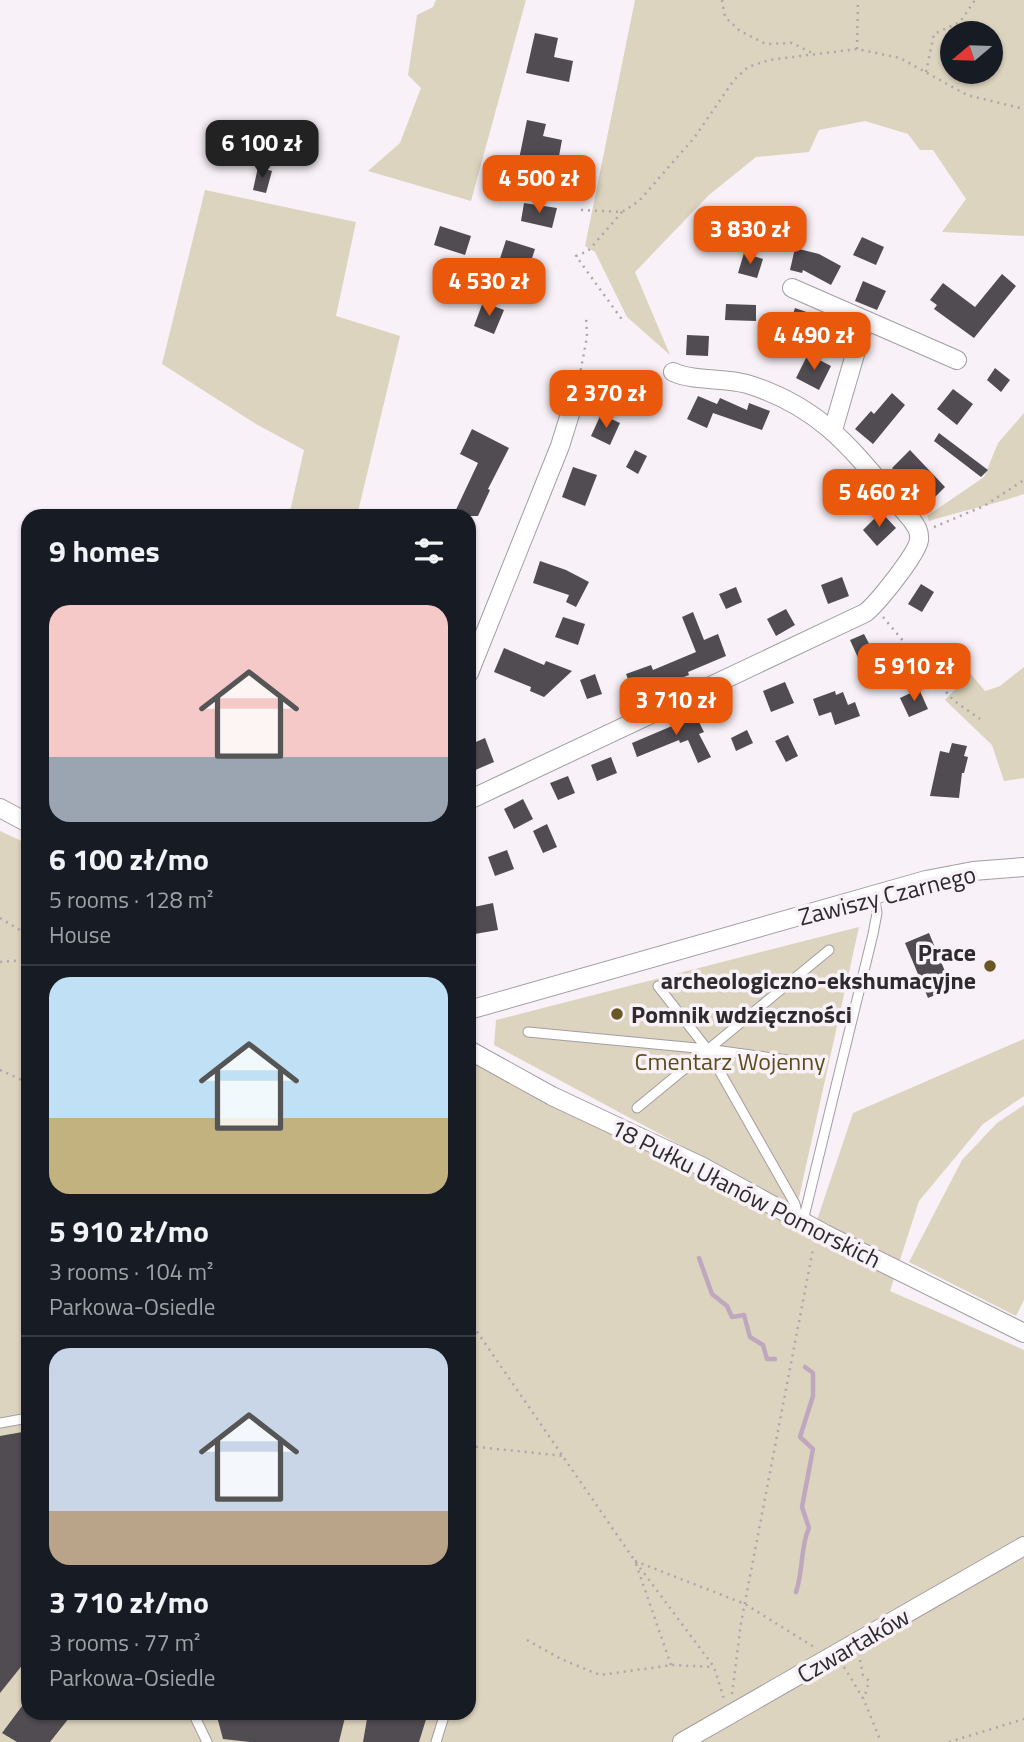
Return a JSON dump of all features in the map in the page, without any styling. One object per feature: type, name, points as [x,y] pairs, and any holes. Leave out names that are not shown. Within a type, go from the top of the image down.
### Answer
[{"type":"street","points":[[792,288],[957,360]]},
{"type":"street","points":[[833,430],[865,320]]},
{"type":"street","points":[[476,797],[874,607],[919,543],[917,528],[911,519],[833,430],[813,414],[767,390],[743,383],[673,372]]},
{"type":"street","points":[[476,656],[560,446],[575,398]]},
{"type":"street","points":[[0,808],[21,819]]},
{"type":"street","name":"Zawiszy Czarnego","points":[[476,1008],[874,895],[973,871],[1024,867]]},
{"type":"street","name":"18 Pułku Ułanów Pomorskich","points":[[476,1054],[552,1096],[701,1166],[902,1274],[1023,1329]]},
{"type":"street","name":"Czwartaków","points":[[682,1742],[1024,1546]]},
{"type":"lane","points":[[801,1220],[873,934],[877,913],[874,895]]},
{"type":"lane","points":[[637,1108],[830,950]]},
{"type":"lane","points":[[658,986],[706,1049],[795,1204],[801,1220]]},
{"type":"lane","points":[[528,1032],[706,1049],[817,1064]]},
{"type":"lane","points":[[0,1423],[21,1419]]},
{"type":"lane","points":[[197,1720],[208,1742]]},
{"type":"lane","points":[[436,1742],[443,1720]]},
{"type":"path","points":[[722,0],[725,18],[740,31],[765,44],[792,43],[814,54]]},
{"type":"path","points":[[857,49],[858,0]]},
{"type":"path","points":[[926,72],[934,34],[960,22],[975,0]]},
{"type":"path","points":[[623,321],[576,256],[588,251],[622,212],[639,201],[694,138],[734,80],[748,67],[769,60],[857,49],[900,58],[967,95],[1024,109]]},
{"type":"path","points":[[581,210],[622,212]]},
{"type":"path","points":[[575,398],[587,337],[586,315]]},
{"type":"path","points":[[919,543],[934,527],[984,506],[1024,480]]},
{"type":"path","points":[[874,607],[953,700],[980,719]]},
{"type":"path","points":[[0,918],[21,931]]},
{"type":"path","points":[[0,961],[21,960]]},
{"type":"path","points":[[0,1070],[21,1080]]},
{"type":"path","points":[[730,1715],[745,1604],[813,1249]]},
{"type":"path","points":[[476,1330],[635,1561],[714,1667],[730,1715]]},
{"type":"path","points":[[476,1447],[564,1456]]},
{"type":"path","points":[[635,1561],[745,1604],[810,1646]]},
{"type":"path","points":[[635,1561],[671,1665]]},
{"type":"path","points":[[527,1640],[561,1660],[600,1675],[671,1665],[714,1667]]},
{"type":"path","points":[[858,1657],[863,1675],[869,1681],[863,1700]]},
{"type":"path","points":[[842,1662],[863,1700],[881,1742]]},
{"type":"path","points":[[949,1742],[1024,1719]]},
{"type":"green space","points":[[436,0],[526,0],[471,201],[368,171],[400,143],[421,88],[408,75],[417,15],[433,7]]},
{"type":"green space","points":[[635,0],[1024,0],[1024,236],[942,232],[966,199],[933,150],[920,150],[908,134],[865,121],[819,130],[809,152],[756,157],[709,195],[635,272],[670,355],[627,317],[595,252],[585,246]]},
{"type":"green space","points":[[205,190],[356,222],[336,316],[400,336],[359,509],[291,509],[304,450],[256,424],[162,364]]},
{"type":"green space","points":[[1024,413],[1024,494],[929,521],[927,516],[984,477],[998,443]]},
{"type":"green space","points":[[1024,667],[1024,778],[1004,781],[992,745],[945,700],[970,673],[985,691],[1000,686]]},
{"type":"green space","points":[[0,831],[21,841],[21,1720],[476,1720],[476,1056],[813,1232],[853,1113],[1024,1039],[1024,1096],[983,1124],[919,1201],[890,1291],[1024,1350],[1024,1742],[0,1742]]},
{"type":"green space","name":"Cmentarz Wojenny","points":[[859,927],[798,1202],[792,1205],[494,1045],[496,1020]]},
{"type":"green space","points":[[1024,1105],[1024,1300],[1016,1316],[909,1262],[962,1160],[997,1123]]},
{"type":"building","points":[[535,33],[558,38],[554,57],[573,61],[569,82],[526,73]]},
{"type":"building","points":[[527,120],[546,124],[543,136],[562,140],[557,167],[519,159]]},
{"type":"building","points":[[258,167],[272,171],[266,193],[253,190]]},
{"type":"building","points":[[524,203],[557,208],[552,228],[521,221]]},
{"type":"building","points":[[440,226],[471,236],[465,255],[434,245]]},
{"type":"building","points":[[862,237],[884,247],[876,265],[853,255]]},
{"type":"building","points":[[506,240],[535,249],[525,280],[496,271]]},
{"type":"building","points":[[795,248],[819,254],[841,266],[831,285],[803,270],[802,273],[790,270]]},
{"type":"building","points":[[744,253],[763,259],[757,278],[738,273]]},
{"type":"building","points":[[1002,274],[1016,286],[974,338],[934,309],[937,305],[930,300],[943,283],[975,307]]},
{"type":"building","points":[[863,281],[886,291],[877,310],[855,301]]},
{"type":"building","points":[[483,302],[504,310],[494,334],[474,326]]},
{"type":"building","points":[[726,304],[756,305],[756,321],[725,320]]},
{"type":"building","points":[[795,308],[824,318],[817,338],[788,329]]},
{"type":"building","points":[[687,335],[709,336],[708,356],[686,355]]},
{"type":"building","points":[[808,354],[831,366],[819,390],[796,378]]},
{"type":"building","points":[[995,368],[1010,380],[1001,392],[987,380]]},
{"type":"building","points":[[953,389],[973,404],[957,425],[937,409]]},
{"type":"building","points":[[892,393],[905,405],[873,444],[855,429],[871,411],[874,414]]},
{"type":"building","points":[[698,396],[717,404],[720,398],[747,410],[749,403],[770,411],[762,430],[713,413],[707,428],[687,419]]},
{"type":"building","points":[[601,414],[620,423],[610,445],[591,436]]},
{"type":"building","points":[[472,429],[509,448],[488,489],[490,490],[478,516],[476,509],[456,509],[478,463],[460,454]]},
{"type":"building","points":[[939,433],[988,470],[981,477],[934,441]]},
{"type":"building","points":[[635,450],[647,456],[638,474],[626,467]]},
{"type":"building","points":[[910,450],[945,487],[927,505],[892,468]]},
{"type":"building","points":[[573,467],[597,475],[585,506],[562,497]]},
{"type":"building","points":[[881,512],[896,528],[877,546],[863,530]]},
{"type":"building","points":[[540,561],[589,582],[576,607],[566,602],[569,595],[533,583]]},
{"type":"building","points":[[842,577],[849,596],[828,604],[821,585]]},
{"type":"building","points":[[921,584],[934,592],[922,612],[908,604]]},
{"type":"building","points":[[736,587],[742,602],[726,609],[719,594]]},
{"type":"building","points":[[786,609],[795,625],[776,636],[767,619]]},
{"type":"building","points":[[693,612],[704,640],[718,634],[726,656],[671,682],[669,678],[633,692],[626,674],[651,665],[653,670],[696,652],[682,617]]},
{"type":"building","points":[[563,617],[585,624],[578,645],[555,637]]},
{"type":"building","points":[[864,634],[874,653],[859,660],[850,640]]},
{"type":"building","points":[[504,648],[544,665],[546,661],[572,671],[544,697],[530,691],[531,687],[494,672]]},
{"type":"building","points":[[595,674],[602,694],[587,699],[580,680]]},
{"type":"building","points":[[785,682],[794,703],[771,712],[763,691]]},
{"type":"building","points":[[919,689],[928,709],[909,717],[900,698]]},
{"type":"building","points":[[835,691],[836,695],[843,692],[848,705],[855,702],[860,716],[835,725],[831,712],[819,716],[813,699]]},
{"type":"building","points":[[693,710],[704,732],[699,734],[711,757],[698,763],[688,740],[680,743],[679,740],[637,757],[632,743],[672,726],[669,721]]},
{"type":"building","points":[[747,730],[753,743],[736,751],[731,738]]},
{"type":"building","points":[[788,735],[798,756],[786,762],[775,741]]},
{"type":"building","points":[[485,738],[494,762],[476,770],[476,742]]},
{"type":"building","points":[[952,743],[967,746],[964,756],[968,757],[962,773],[959,798],[930,796],[940,751],[949,753]]},
{"type":"building","points":[[611,757],[617,773],[597,781],[591,765]]},
{"type":"building","points":[[568,776],[575,793],[558,800],[550,783]]},
{"type":"building","points":[[523,799],[533,819],[514,829],[504,809]]},
{"type":"building","points":[[547,824],[557,847],[543,853],[533,831]]},
{"type":"building","points":[[507,850],[514,869],[495,876],[488,857]]},
{"type":"building","points":[[493,903],[498,930],[476,934],[476,907]]},
{"type":"building","points":[[929,933],[952,988],[928,998],[905,943]]},
{"type":"building","points":[[21,1432],[21,1667],[0,1693],[0,1436]]},
{"type":"building","points":[[21,1707],[21,1720],[67,1720],[50,1742],[17,1742],[2,1733]]},
{"type":"building","points":[[218,1720],[344,1720],[339,1742],[250,1742],[223,1739]]},
{"type":"building","points":[[367,1720],[426,1720],[419,1742],[363,1742]]},
{"type":"waterway","points":[[699,1258],[712,1294],[727,1306],[732,1317],[744,1315],[750,1337],[763,1345],[767,1359],[775,1359]]},
{"type":"waterway","points":[[796,1592],[809,1528],[802,1507],[813,1449],[800,1437],[813,1396],[813,1373],[805,1367]]},
{"type":"place","name":"Prace archeologiczno-ekshumacyjne","points":[[990,966]]},
{"type":"place","name":"Pomnik wdzięczności","points":[[617,1014]]}]
